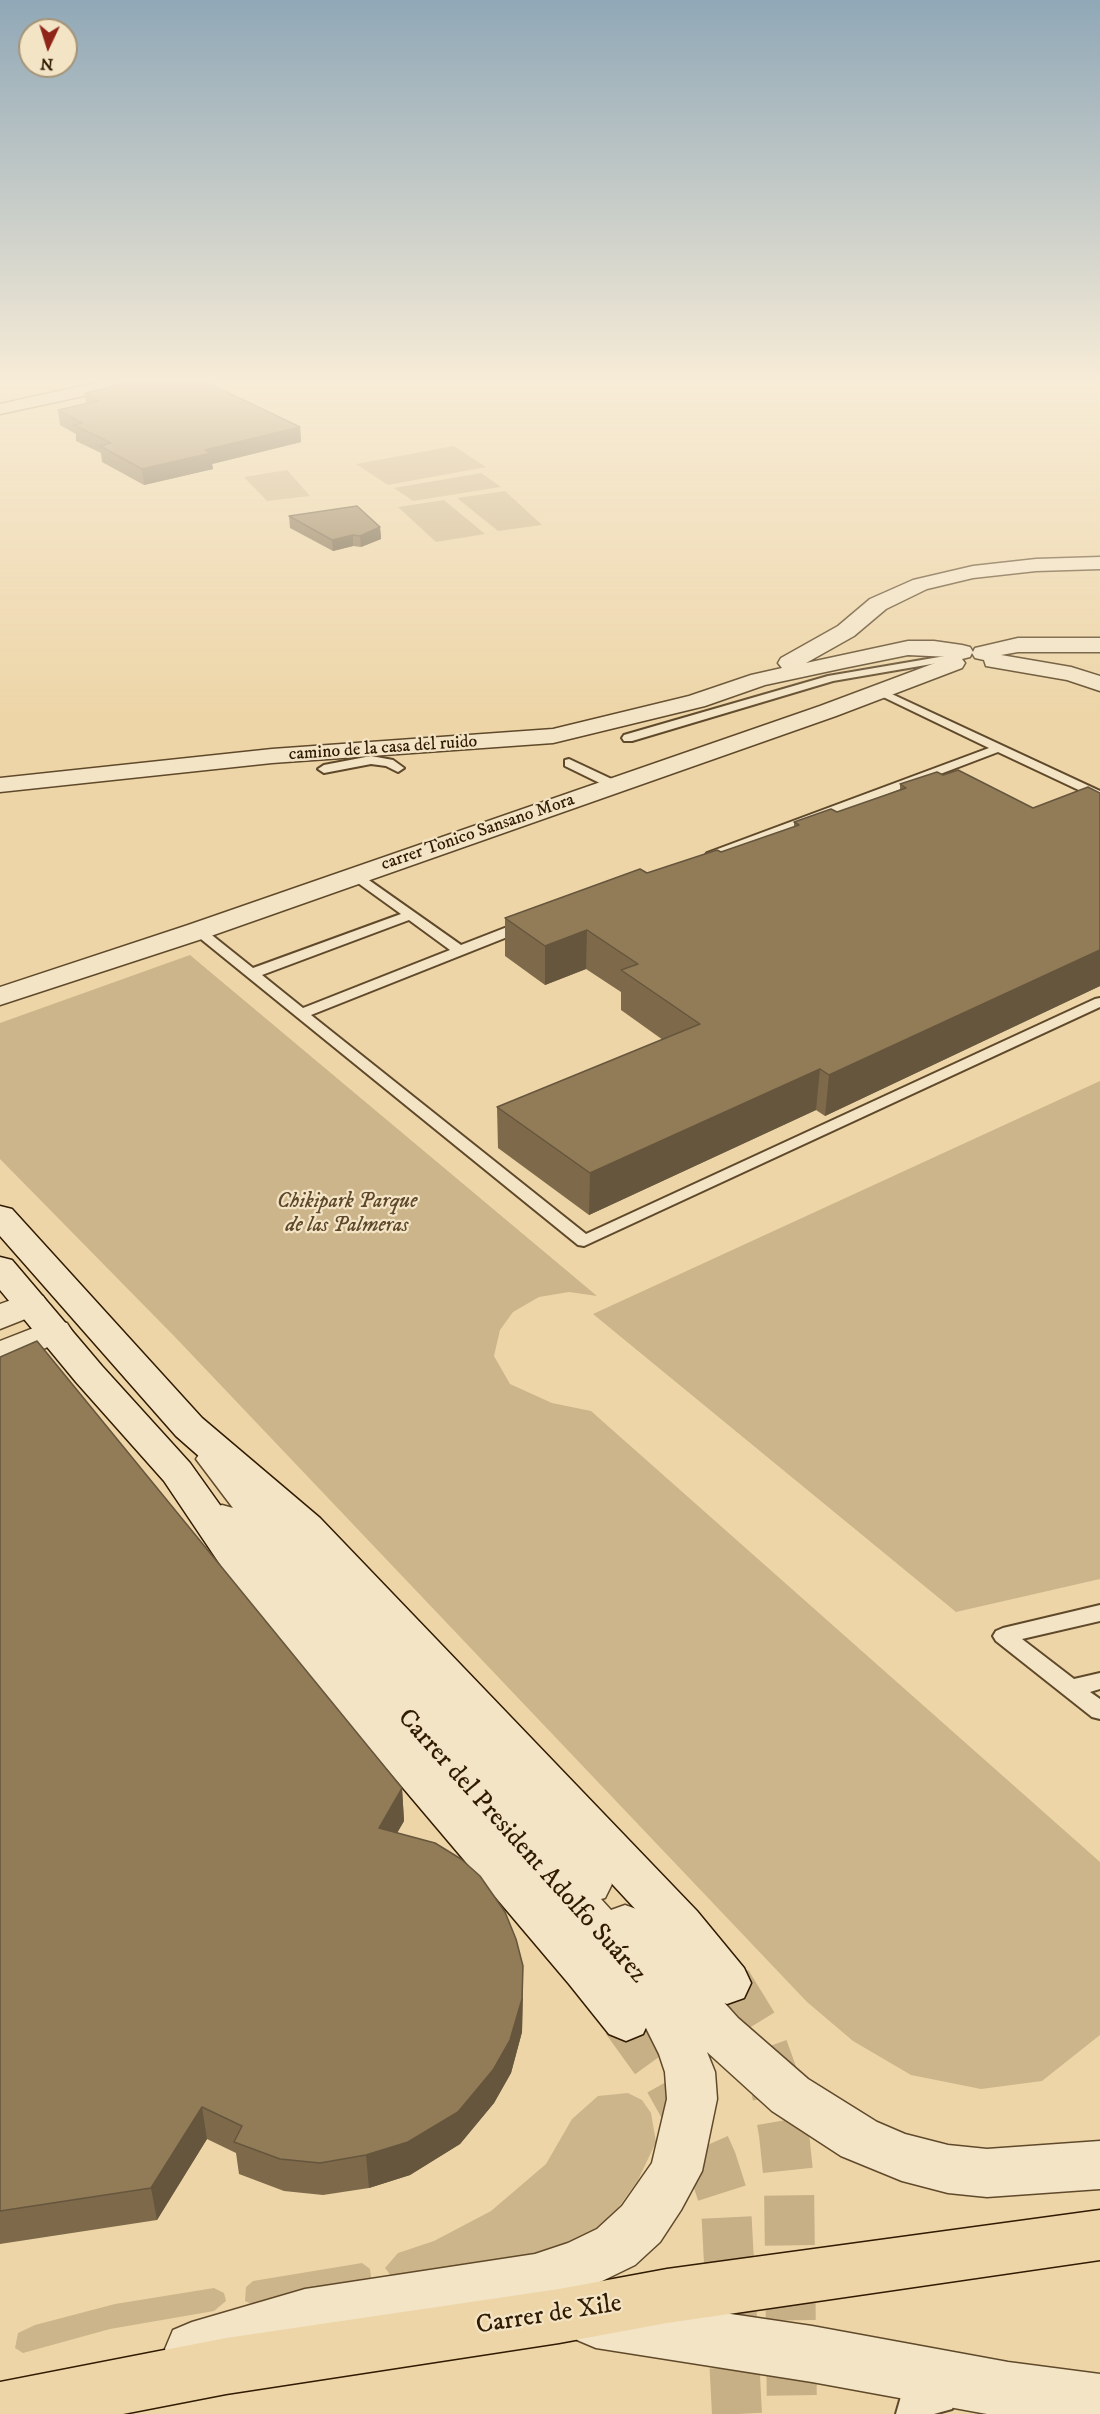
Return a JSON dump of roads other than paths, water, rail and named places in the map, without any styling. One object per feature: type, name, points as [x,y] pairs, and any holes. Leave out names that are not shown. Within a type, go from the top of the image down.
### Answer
[{"type":"highway","name":"Carrer de Xile","points":[[0,2410],[226,2366],[559,2316],[667,2296],[1100,2235]]},
{"type":"street","points":[[759,680],[846,631],[878,604],[920,584],[973,572],[1036,565],[1100,563]]},
{"type":"street","points":[[969,657],[1018,645],[1100,645]]},
{"type":"street","points":[[759,680],[908,648],[934,648],[969,657],[1071,674],[1100,684]]},
{"type":"street","name":"carrer Tonico Sansano Mora","points":[[0,996],[159,944],[207,939],[356,875],[881,692],[969,657]]},
{"type":"street","name":"camino de la casa del ruido","points":[[0,785],[272,756],[553,736],[697,701],[759,680]]},
{"type":"street","name":"Carrer del President Adolfo Suárez","points":[[0,1216],[189,1427],[277,1537],[721,2033],[790,2095],[860,2139],[902,2157],[948,2169],[987,2173],[1100,2165]]},
{"type":"street","name":"Carrer del President Adolfo Suárez","points":[[0,1268],[16,1311],[54,1331],[177,1472],[280,1579],[629,1962],[661,2009],[682,2050],[690,2072],[692,2099],[676,2171],[641,2224],[616,2247],[578,2266],[535,2280],[305,2316],[0,2405]]},
{"type":"street","points":[[0,1355],[54,1331]]},
{"type":"street","name":"Carrer del President Adolfo Suárez","points":[[189,1427],[306,1528],[680,1925],[727,1983]]},
{"type":"street","name":"Carrer del President Adolfo Suárez","points":[[177,1472],[258,1589],[578,1960],[626,2019]]},
{"type":"street","points":[[559,2316],[812,2354],[1008,2391],[1100,2403]]},
{"type":"lane","points":[[628,738],[832,678],[969,657]]},
{"type":"lane","points":[[881,692],[1100,796]]},
{"type":"lane","points":[[694,863],[999,748]]},
{"type":"lane","points":[[324,769],[371,760],[389,763],[398,768]]},
{"type":"lane","points":[[569,763],[614,785]]},
{"type":"lane","points":[[356,875],[459,950]]},
{"type":"lane","points":[[251,974],[411,915]]},
{"type":"lane","points":[[303,1013],[538,921]]},
{"type":"lane","points":[[207,939],[303,1013],[584,1240],[1100,1002]]},
{"type":"lane","points":[[1100,1613],[1003,1636],[1100,1711]]},
{"type":"lane","points":[[1071,1689],[1100,1681]]},
{"type":"lane","points":[[910,2414],[912,2403],[1008,2391]]},
{"type":"tunnel","points":[[727,1983],[757,2032],[775,2082],[784,2134],[789,2182],[792,2414]]},
{"type":"tunnel","points":[[626,2019],[665,2073],[700,2135],[712,2162],[726,2206],[737,2414]]},
{"type":"park label","name":"Chikipark Parque de las Palmeras","points":[[347,1215]]}]
